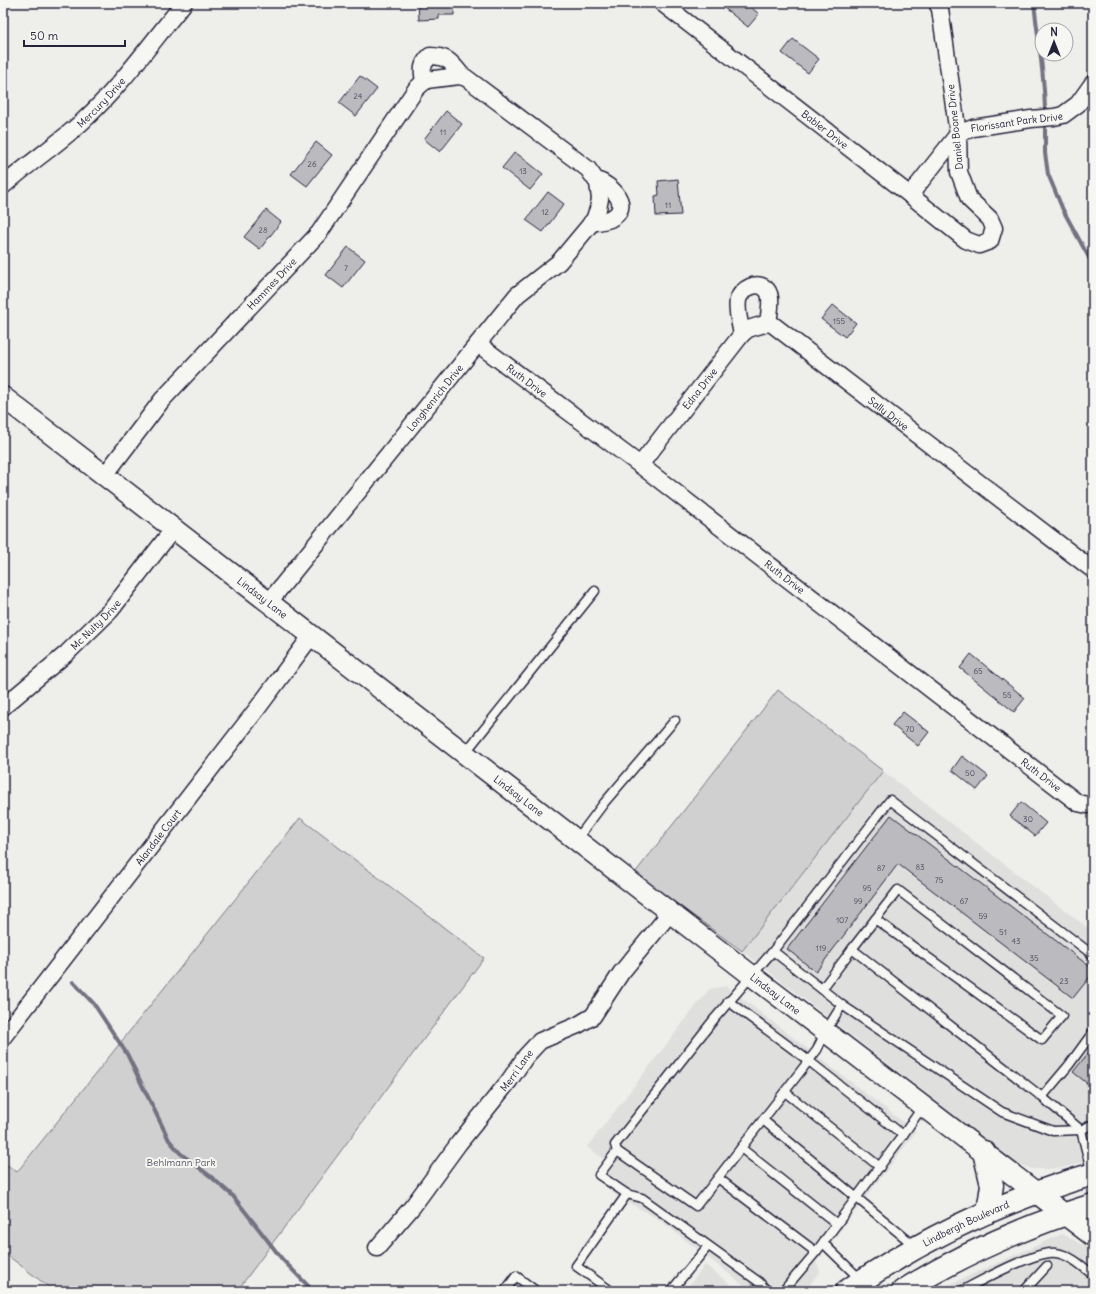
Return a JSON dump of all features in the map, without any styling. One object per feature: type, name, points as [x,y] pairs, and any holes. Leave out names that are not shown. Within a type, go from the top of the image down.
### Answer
[{"type":"main road","points":[[984,1152],[992,1185],[988,1212]]},
{"type":"main road","name":"Lindbergh Boulevard","points":[[855,1286],[916,1248],[988,1212],[1036,1193],[1093,1174]]},
{"type":"main road","points":[[903,1291],[920,1280],[1005,1237],[1064,1214],[1093,1205]]},
{"type":"street","name":"Mercury Drive","points":[[3,186],[78,125],[112,92],[184,3]]},
{"type":"street","name":"Babler Drive","points":[[662,3],[910,194],[966,240],[979,245],[990,241]]},
{"type":"street","name":"Daniel Boone Drive","points":[[937,3],[940,9],[958,134],[959,172],[969,200],[990,219],[994,228],[990,241]]},
{"type":"street","points":[[463,77],[426,80],[424,82],[422,71],[424,62],[430,56],[439,56],[450,60],[463,77],[588,169],[596,180],[603,182],[617,194],[620,201],[620,208],[615,215],[610,219],[591,223]]},
{"type":"street","name":"Hammes Drive","points":[[105,475],[162,400],[319,233],[416,89],[424,82]]},
{"type":"street","name":"Florissant Park Drive","points":[[910,194],[958,134],[973,128],[1031,119],[1054,118],[1063,115],[1078,104],[1093,83]]},
{"type":"street","name":"Longhenrich Drive","points":[[269,602],[517,295],[559,262],[591,223],[598,209],[600,199],[598,183],[596,180]]},
{"type":"street","points":[[742,334],[738,313],[738,301],[741,292],[750,286],[762,286],[767,290],[770,298],[768,323]]},
{"type":"street","name":"Edna Drive","points":[[640,465],[742,334],[748,329],[768,323]]},
{"type":"street","name":"Sally Drive","points":[[768,323],[772,324],[1093,570]]},
{"type":"street","name":"Ruth Drive","points":[[478,344],[640,465],[1078,803],[1093,804]]},
{"type":"street","name":"Lindsay Lane","points":[[3,397],[751,976],[924,1106],[1093,1236]]},
{"type":"street","name":"Mc Nulty Drive","points":[[3,707],[67,653],[111,610],[174,528]]},
{"type":"street","name":"Alandale Court","points":[[3,1037],[257,709],[312,635]]},
{"type":"street","name":"Merri Lane","points":[[377,1248],[413,1206],[459,1143],[509,1081],[526,1056],[540,1041],[578,1025],[593,1016],[621,973],[670,913]]},
{"type":"lane","points":[[464,754],[596,591]]},
{"type":"lane","points":[[576,840],[604,803],[675,720]]},
{"type":"lane","points":[[842,1005],[825,1032],[817,1050],[696,1206],[617,1151],[615,1145],[728,1001],[773,951],[890,800],[1093,955]]},
{"type":"lane","points":[[822,989],[875,919],[898,890],[1062,1016],[1042,1040],[875,919]]},
{"type":"lane","points":[[852,949],[1042,1097],[1080,1130],[1093,1174]]},
{"type":"lane","points":[[773,951],[842,1005],[1002,1112],[1053,1131],[1080,1130],[1093,1124]]},
{"type":"lane","points":[[728,1001],[809,1061],[903,1135]]},
{"type":"lane","points":[[1042,1097],[1069,1065],[1093,1032]]},
{"type":"lane","points":[[785,1092],[880,1167]]},
{"type":"lane","points":[[783,1291],[823,1243],[924,1106]]},
{"type":"lane","points":[[763,1120],[916,1248]]},
{"type":"lane","points":[[741,1148],[837,1224]]},
{"type":"lane","points":[[617,1151],[599,1175],[627,1194],[642,1198],[759,1282],[766,1291]]},
{"type":"lane","points":[[718,1178],[816,1252]]},
{"type":"lane","points":[[611,1291],[576,1266],[627,1194]]},
{"type":"lane","points":[[823,1243],[855,1286]]},
{"type":"lane","points":[[671,1291],[708,1246]]},
{"type":"lane","points":[[961,1291],[1006,1268],[1043,1254],[1055,1253],[1071,1258],[1093,1275]]},
{"type":"lane","points":[[1024,1291],[1047,1266]]},
{"type":"lane","points":[[505,1291],[516,1276],[536,1291]]},
{"type":"shaded area","points":[[883,771],[1093,932],[1093,1159],[1063,1168],[1045,1169],[1032,1169],[1016,1163],[742,951]]},
{"type":"shaded area","points":[[726,986],[916,1132],[816,1262],[820,1271],[805,1291],[751,1291],[657,1218],[618,1197],[593,1176],[604,1159],[587,1147],[709,989]]},
{"type":"shaded area","points":[[1062,1234],[1093,1250],[1093,1291],[939,1291],[946,1286]]},
{"type":"shaded area","points":[[705,1265],[739,1291],[685,1291]]},
{"type":"green space","points":[[778,690],[883,771],[742,951],[635,873]]},
{"type":"green space","name":"Behlmann Park","points":[[300,818],[484,958],[237,1291],[54,1291],[3,1252],[3,1162],[17,1172]]},
{"type":"building","points":[[418,3],[454,3],[454,15],[439,15],[439,19],[419,20]]},
{"type":"building","points":[[718,3],[746,3],[759,14],[748,27]]},
{"type":"building","points":[[793,39],[819,59],[808,73],[782,53]]},
{"type":"building","points":[[360,76],[377,89],[356,116],[339,103]]},
{"type":"building","points":[[446,111],[462,124],[440,152],[424,139]]},
{"type":"building","points":[[316,142],[332,155],[307,186],[291,174]]},
{"type":"building","points":[[515,152],[543,174],[530,190],[502,168]]},
{"type":"building","points":[[678,179],[681,215],[656,216],[655,196],[659,195],[658,181]]},
{"type":"building","points":[[548,192],[564,204],[543,232],[526,220]]},
{"type":"building","points":[[266,210],[281,222],[260,249],[244,237]]},
{"type":"building","points":[[348,247],[365,260],[343,288],[326,275]]},
{"type":"building","points":[[833,305],[856,323],[845,337],[821,319]]},
{"type":"building","points":[[971,654],[1025,698],[1014,712],[960,668]]},
{"type":"building","points":[[903,712],[929,732],[918,746],[892,725]]},
{"type":"building","points":[[962,756],[988,776],[977,790],[952,770]]},
{"type":"building","points":[[1021,802],[1046,823],[1035,836],[1010,816]]},
{"type":"building","points":[[891,815],[1093,969],[1093,973],[1073,998],[898,864],[816,972],[787,949]]},
{"type":"building","points":[[1093,1047],[1093,1088],[1073,1072]]},
{"type":"waterway","points":[[1034,3],[1043,72],[1045,114]]},
{"type":"waterway","points":[[1045,121],[1045,153],[1048,174],[1063,210],[1093,265]]},
{"type":"waterway","points":[[73,982],[94,1004],[127,1054],[169,1140],[180,1153],[233,1196],[282,1259],[313,1291]]}]
